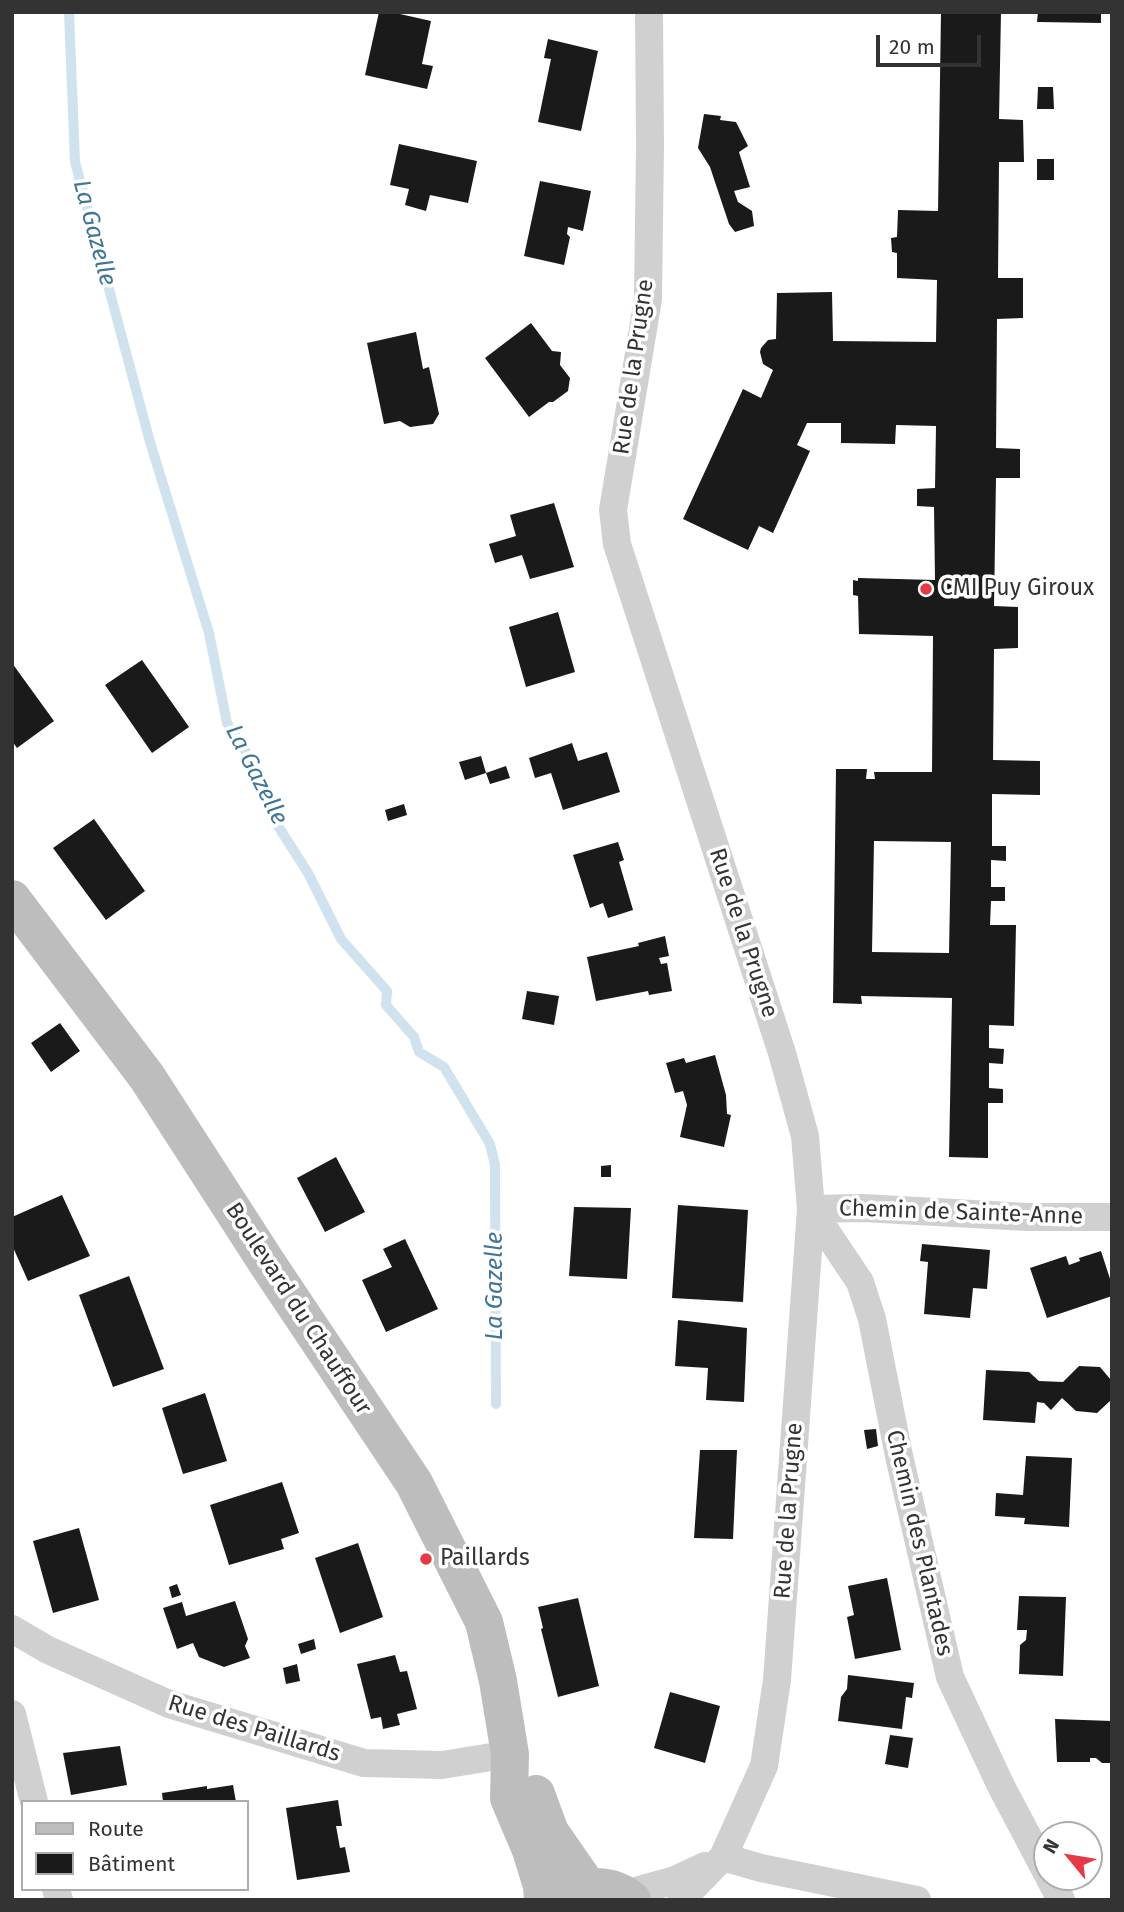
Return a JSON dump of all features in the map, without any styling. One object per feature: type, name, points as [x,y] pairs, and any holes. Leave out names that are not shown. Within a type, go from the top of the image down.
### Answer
[{"type":"main road","name":"Boulevard du Chauffour","points":[[12,900],[147,1077],[414,1483],[484,1622],[498,1681],[510,1754],[509,1798],[531,1850],[542,1886],[543,1900]]},
{"type":"main road","name":"Boulevard du Chauffour","points":[[510,1754],[532,1783],[550,1832],[602,1895]]},
{"type":"street","name":"Rue de la Prugne","points":[[649,12],[648,299],[613,510],[617,544],[782,1053],[805,1136],[811,1209],[777,1680],[764,1766],[723,1857],[681,1900]]},
{"type":"street","name":"Chemin de Sainte-Anne","points":[[811,1209],[863,1208],[1027,1217],[1112,1217]]},
{"type":"street","name":"Chemin des Plantades","points":[[811,1209],[860,1282],[872,1319],[899,1456],[950,1677],[1001,1786],[1033,1847]]},
{"type":"street","name":"Rue des Paillards","points":[[12,1629],[48,1650],[169,1704],[364,1763],[442,1765],[510,1754]]},
{"type":"street","points":[[12,1714],[34,1800]]},
{"type":"street","points":[[602,1895],[675,1880],[723,1857],[761,1868],[917,1900]]},
{"type":"building","points":[[379,12],[431,21],[422,64],[433,66],[427,89],[365,75]]},
{"type":"building","name":"CMI Puy Giroux","points":[[941,12],[1001,12],[999,119],[1023,120],[1024,162],[999,162],[998,278],[1023,278],[1023,318],[997,319],[996,448],[1020,449],[1020,478],[996,478],[994,606],[1018,607],[1018,648],[994,649],[993,760],[1040,761],[1040,795],[992,794],[992,846],[1006,846],[1006,861],[991,860],[991,887],[1005,887],[1005,901],[991,901],[990,925],[1016,925],[1014,1026],[989,1025],[989,1048],[1004,1049],[1003,1064],[989,1063],[989,1088],[1003,1089],[1003,1103],[988,1103],[988,1158],[949,1157],[952,998],[861,996],[862,1004],[833,1003],[836,769],[867,769],[866,779],[875,779],[874,772],[932,772],[933,636],[859,634],[858,596],[853,595],[853,580],[935,580],[934,507],[917,506],[917,489],[935,488],[936,426],[896,425],[895,444],[841,443],[841,423],[807,423],[797,445],[810,451],[773,533],[759,526],[748,550],[683,519],[743,389],[761,398],[773,370],[763,364],[760,352],[768,340],[776,339],[777,293],[832,292],[833,341],[936,342],[937,280],[897,278],[897,253],[892,252],[891,238],[897,237],[898,210],[938,211]],"holes":[[[874,841],[951,842],[949,953],[872,952]]]},
{"type":"building","points":[[1038,12],[1101,12],[1101,23],[1037,22]]},
{"type":"building","points":[[548,39],[598,51],[581,131],[538,122],[551,59],[544,58]]},
{"type":"building","points":[[1038,87],[1053,87],[1054,109],[1037,109]]},
{"type":"building","points":[[704,114],[721,116],[720,120],[736,122],[748,146],[739,152],[750,187],[734,191],[738,202],[752,211],[754,226],[735,232],[729,224],[710,167],[698,148]]},
{"type":"building","points":[[399,144],[477,161],[468,203],[430,195],[426,211],[405,205],[409,189],[390,185]]},
{"type":"building","points":[[1037,159],[1054,159],[1054,180],[1037,180]]},
{"type":"building","points":[[540,181],[591,191],[583,231],[568,227],[567,234],[570,237],[564,265],[524,256]]},
{"type":"building","points":[[531,323],[552,351],[561,352],[560,365],[570,378],[568,391],[529,417],[485,358]]},
{"type":"building","points":[[416,332],[423,369],[429,367],[439,414],[433,424],[410,427],[400,421],[384,424],[367,343]]},
{"type":"building","points":[[554,503],[574,567],[530,579],[522,555],[495,563],[489,544],[516,536],[510,515]]},
{"type":"building","points":[[558,612],[575,672],[526,687],[509,627]]},
{"type":"building","points":[[142,660],[189,727],[152,753],[105,685]]},
{"type":"building","points":[[12,663],[54,721],[17,748],[12,741]]},
{"type":"building","points":[[572,743],[578,761],[607,752],[620,792],[563,810],[551,773],[535,778],[529,758]]},
{"type":"building","points":[[481,756],[486,773],[465,780],[459,762]]},
{"type":"building","points":[[506,766],[510,778],[490,784],[486,773]]},
{"type":"building","points":[[404,804],[407,815],[388,821],[385,810]]},
{"type":"building","points":[[94,819],[145,891],[106,920],[53,848]]},
{"type":"building","points":[[618,842],[624,860],[619,862],[633,910],[608,918],[603,903],[590,908],[573,855]]},
{"type":"building","points":[[665,936],[669,956],[659,958],[661,964],[667,963],[672,991],[649,995],[648,991],[596,1001],[587,957],[639,946],[638,943]]},
{"type":"building","points":[[527,991],[559,996],[554,1025],[522,1019]]},
{"type":"building","points":[[60,1023],[80,1051],[51,1072],[31,1043]]},
{"type":"building","points":[[715,1055],[726,1095],[727,1114],[731,1115],[724,1147],[680,1137],[687,1105],[683,1091],[675,1093],[666,1063],[684,1058],[686,1063]]},
{"type":"building","points":[[336,1157],[365,1212],[325,1232],[297,1178]]},
{"type":"building","points":[[611,1165],[611,1177],[601,1177],[601,1166]]},
{"type":"building","points":[[62,1195],[90,1256],[28,1281],[12,1245],[12,1217]]},
{"type":"building","points":[[678,1205],[748,1210],[743,1302],[672,1298]]},
{"type":"building","points":[[574,1207],[631,1208],[627,1279],[569,1276]]},
{"type":"building","points":[[405,1239],[438,1309],[386,1332],[362,1280],[392,1267],[383,1249]]},
{"type":"building","points":[[922,1244],[990,1250],[987,1289],[973,1288],[970,1318],[924,1314],[928,1262],[920,1261]]},
{"type":"building","points":[[1101,1251],[1112,1285],[1112,1296],[1047,1318],[1030,1268],[1066,1256],[1069,1265],[1080,1261],[1079,1258]]},
{"type":"building","points":[[129,1276],[164,1369],[113,1387],[79,1295]]},
{"type":"building","points":[[678,1320],[747,1328],[744,1402],[706,1400],[708,1368],[675,1366]]},
{"type":"building","points":[[1079,1366],[1100,1367],[1111,1380],[1110,1401],[1097,1413],[1076,1411],[1062,1398],[1051,1410],[1044,1403],[1037,1402],[1035,1423],[983,1420],[986,1370],[1029,1372],[1039,1381],[1063,1382]]},
{"type":"building","points":[[205,1393],[227,1461],[183,1474],[162,1408]]},
{"type":"building","points":[[876,1429],[878,1446],[867,1449],[864,1430]]},
{"type":"building","points":[[700,1450],[737,1450],[733,1539],[694,1538]]},
{"type":"building","points":[[1026,1456],[1072,1458],[1069,1527],[1024,1524],[1025,1518],[995,1516],[996,1493],[1023,1495]]},
{"type":"building","points":[[282,1482],[299,1533],[281,1539],[284,1549],[229,1565],[210,1505]]},
{"type":"building","points":[[79,1528],[99,1600],[53,1613],[33,1541]]},
{"type":"building","points":[[358,1543],[383,1617],[340,1633],[315,1558]]},
{"type":"building","points":[[887,1578],[901,1650],[855,1659],[847,1617],[854,1615],[848,1586]]},
{"type":"building","points":[[177,1584],[181,1595],[172,1598],[169,1587]]},
{"type":"building","points":[[1019,1596],[1066,1597],[1063,1676],[1019,1674],[1020,1645],[1026,1640],[1027,1630],[1017,1630]]},
{"type":"building","points":[[578,1598],[599,1686],[558,1697],[538,1607]]},
{"type":"building","points":[[235,1601],[248,1639],[245,1646],[250,1658],[224,1667],[199,1657],[193,1643],[177,1649],[163,1608],[182,1602],[186,1616]]},
{"type":"building","points":[[314,1639],[316,1649],[301,1654],[298,1644]]},
{"type":"building","points":[[395,1655],[400,1672],[407,1671],[417,1709],[397,1714],[400,1725],[383,1729],[381,1717],[371,1719],[357,1664]]},
{"type":"building","points":[[297,1664],[300,1681],[286,1684],[283,1668]]},
{"type":"building","points":[[848,1675],[914,1683],[912,1698],[906,1697],[902,1729],[838,1721],[841,1697],[847,1689]]},
{"type":"building","points":[[670,1692],[720,1706],[705,1763],[654,1748]]},
{"type":"building","points":[[1055,1719],[1112,1721],[1112,1763],[1102,1763],[1096,1758],[1090,1758],[1090,1762],[1057,1762]]},
{"type":"building","points":[[890,1735],[913,1738],[908,1768],[885,1764]]},
{"type":"building","points":[[120,1746],[127,1785],[71,1795],[63,1753]]},
{"type":"building","points":[[233,1785],[236,1800],[163,1800],[162,1793],[207,1786],[207,1789]]},
{"type":"building","points":[[338,1800],[342,1826],[336,1826],[340,1848],[345,1847],[350,1872],[297,1880],[286,1808]]},
{"type":"waterway","name":"La Gazelle","points":[[69,12],[75,162],[150,442],[209,633],[227,723],[246,752],[278,826],[308,873],[341,939],[387,991],[386,1005],[414,1037],[419,1052],[444,1067],[490,1144],[495,1165],[496,1404]]},
{"type":"place","name":"CMI Puy Giroux","points":[[926,589]]},
{"type":"place","name":"Paillards","points":[[426,1559]]}]
